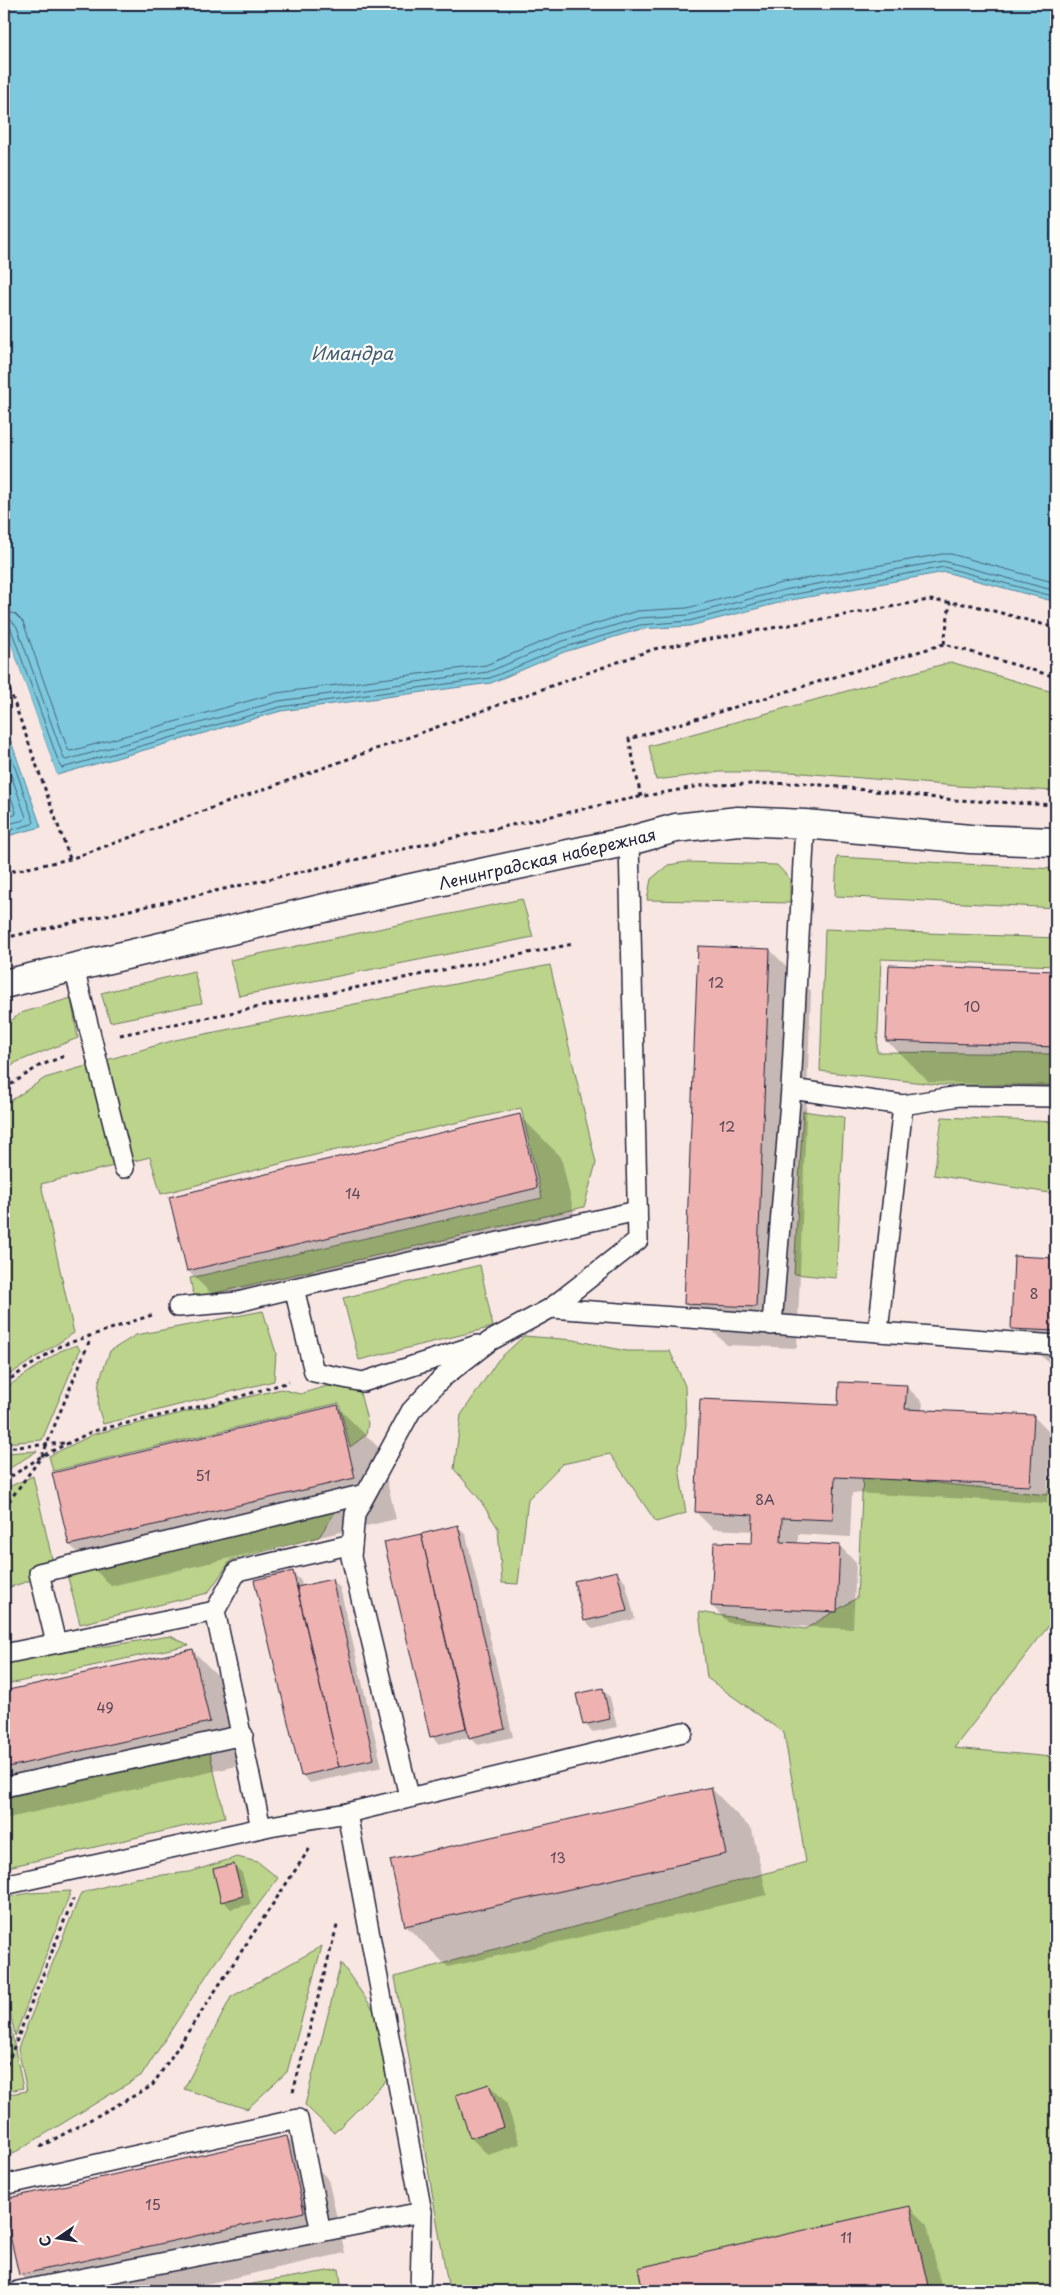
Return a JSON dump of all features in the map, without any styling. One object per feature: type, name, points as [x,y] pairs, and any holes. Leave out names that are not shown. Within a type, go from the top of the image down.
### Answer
[{"type":"main road","name":"Ленинградская набережная","points":[[47,975],[392,892],[629,841],[676,828],[738,822],[805,824],[970,839],[1056,842]]},
{"type":"main road","points":[[4,984],[47,975]]},
{"type":"main road","points":[[4,990],[47,975]]},
{"type":"lane","points":[[772,1325],[791,1089],[805,824]]},
{"type":"lane","points":[[409,1796],[352,1557],[355,1514],[411,1411],[442,1378],[490,1341],[551,1308],[638,1240],[629,841]]},
{"type":"lane","points":[[74,968],[124,1168]]},
{"type":"lane","points":[[791,1089],[904,1105],[959,1096],[1056,1097]]},
{"type":"lane","points":[[878,1332],[904,1105]]},
{"type":"lane","points":[[178,1307],[238,1302],[637,1211]]},
{"type":"lane","points":[[294,1288],[314,1372],[363,1382],[490,1341]]},
{"type":"lane","points":[[551,1308],[1056,1345]]},
{"type":"lane","points":[[56,1643],[39,1573],[365,1494]]},
{"type":"lane","points":[[261,1828],[243,1735],[215,1611],[238,1571],[352,1544]]},
{"type":"lane","points":[[4,1654],[215,1611]]},
{"type":"lane","points":[[4,1885],[261,1828],[339,1814],[684,1732]]},
{"type":"lane","points":[[4,1787],[243,1735]]},
{"type":"lane","points":[[339,1814],[422,2212],[420,2291]]},
{"type":"lane","points":[[4,2185],[298,2119],[321,2232]]},
{"type":"lane","points":[[18,2291],[422,2212]]},
{"type":"path","points":[[4,873],[70,859],[654,649],[929,600],[972,605],[1056,628]]},
{"type":"path","points":[[944,644],[950,602]]},
{"type":"path","points":[[641,797],[629,739],[944,644],[1056,677]]},
{"type":"path","points":[[4,674],[70,859]]},
{"type":"path","points":[[4,1089],[39,1066],[115,1036],[573,944]]},
{"type":"path","points":[[4,1383],[60,1346],[178,1307]]},
{"type":"path","points":[[4,1508],[42,1456],[89,1342]]},
{"type":"path","points":[[4,1480],[42,1456],[93,1431],[224,1401],[321,1373]]},
{"type":"path","points":[[4,1448],[70,1442]]},
{"type":"path","points":[[39,2147],[152,2086],[339,1814]]},
{"type":"path","points":[[4,2072],[86,1867]]},
{"type":"path","points":[[285,2122],[340,1912]]},
{"type":"green space","points":[[951,662],[1056,693],[1056,791],[957,786],[790,772],[720,772],[656,780],[649,746]]},
{"type":"green space","points":[[837,857],[1056,869],[1056,908],[835,896]]},
{"type":"green space","points":[[687,862],[777,865],[790,879],[790,903],[647,900],[651,879],[668,865]]},
{"type":"green space","points":[[522,899],[533,937],[239,996],[230,960]]},
{"type":"green space","points":[[825,929],[1056,938],[1056,966],[881,959],[877,1052],[1056,1054],[1056,1085],[941,1085],[820,1071]]},
{"type":"green space","points":[[550,965],[596,1163],[584,1207],[194,1298],[190,1278],[542,1198],[521,1108],[323,1153],[161,1194],[150,1157],[41,1184],[74,1333],[4,1378],[4,1105],[45,1078],[175,1040]]},
{"type":"green space","points":[[194,971],[202,1003],[110,1022],[101,993]]},
{"type":"green space","points":[[71,998],[78,1038],[17,1062],[4,1072],[4,1026],[21,1013]]},
{"type":"green space","points":[[803,1111],[844,1117],[836,1278],[794,1274]]},
{"type":"green space","points":[[942,1117],[1056,1122],[1056,1194],[934,1175]]},
{"type":"green space","points":[[480,1265],[493,1327],[359,1360],[343,1298]]},
{"type":"green space","points":[[263,1311],[276,1353],[274,1381],[103,1424],[98,1407],[99,1381],[110,1351],[136,1335]]},
{"type":"green space","points":[[524,1336],[574,1340],[626,1351],[670,1351],[685,1386],[686,1425],[679,1468],[686,1513],[656,1522],[610,1454],[562,1464],[528,1499],[518,1584],[502,1583],[498,1528],[478,1497],[454,1469],[461,1415],[498,1360]]},
{"type":"green space","points":[[77,1345],[80,1350],[42,1440],[4,1443],[4,1389],[60,1351]]},
{"type":"green space","points":[[327,1386],[359,1389],[368,1424],[366,1435],[350,1447],[339,1403],[53,1471],[49,1456],[94,1434],[281,1389],[300,1394]]},
{"type":"green space","points":[[37,1451],[4,1472],[4,1453]]},
{"type":"green space","points":[[1056,1467],[1056,1584],[1050,1624],[954,1748],[1052,1757],[1056,1761],[1056,2291],[449,2291],[395,1977],[806,1862],[784,1733],[707,1678],[699,1612],[805,1629],[857,1598],[863,1475],[1047,1495]]},
{"type":"green space","points":[[33,1476],[53,1563],[30,1569],[32,1580],[4,1589],[4,1489]]},
{"type":"green space","points":[[339,1506],[319,1537],[231,1560],[208,1593],[80,1624],[67,1574]]},
{"type":"green space","points":[[170,1636],[189,1645],[4,1685],[4,1662]]},
{"type":"green space","points":[[209,1750],[225,1817],[4,1868],[4,1798]]},
{"type":"green space","points":[[237,1857],[258,1862],[278,1878],[214,1964],[142,2075],[4,2159],[4,2095],[27,2091],[18,2048],[81,1893],[135,1878],[190,1872]]},
{"type":"green space","points":[[71,1891],[15,2036],[4,1982],[4,1898],[29,1893]]},
{"type":"green space","points":[[322,1946],[287,2072],[247,2109],[184,2089],[231,1997]]},
{"type":"green space","points":[[341,1963],[375,2012],[387,2080],[334,2133],[305,2105]]},
{"type":"green space","points":[[4,1996],[23,2088],[4,2092]]},
{"type":"green space","points":[[339,2269],[342,2291],[212,2291]]},
{"type":"water","name":"Имандра","points":[[4,4],[1056,4],[1056,602],[945,572],[786,601],[690,626],[641,629],[564,652],[491,683],[281,711],[57,775],[6,630],[4,630]]},
{"type":"water","points":[[4,721],[41,827],[4,837]]},
{"type":"pier","points":[[4,630],[6,630],[57,775],[55,776]]},
{"type":"pier","points":[[4,719],[6,721],[29,785],[27,785]]},
{"type":"building","points":[[698,946],[770,949],[756,1307],[684,1304]]},
{"type":"building","points":[[889,965],[1056,971],[1056,1047],[886,1041]]},
{"type":"building","points":[[520,1114],[537,1188],[187,1271],[169,1197]]},
{"type":"building","points":[[1014,1256],[1056,1258],[1056,1331],[1011,1329]]},
{"type":"building","points":[[839,1382],[907,1385],[905,1409],[1034,1415],[1030,1486],[835,1477],[833,1520],[782,1518],[781,1542],[840,1545],[837,1612],[711,1606],[714,1542],[752,1543],[753,1515],[695,1512],[700,1399],[838,1405]]},
{"type":"building","points":[[338,1405],[355,1478],[69,1545],[52,1473]]},
{"type":"building","points":[[458,1525],[505,1729],[469,1738],[421,1534]]},
{"type":"building","points":[[421,1534],[466,1728],[430,1737],[384,1542]]},
{"type":"building","points":[[293,1571],[339,1767],[301,1776],[254,1580]]},
{"type":"building","points":[[617,1571],[627,1611],[584,1621],[574,1581]]},
{"type":"building","points":[[332,1579],[374,1759],[339,1767],[297,1587]]},
{"type":"building","points":[[193,1649],[210,1722],[4,1768],[4,1691]]},
{"type":"building","points":[[603,1688],[610,1719],[583,1725],[576,1694]]},
{"type":"building","points":[[711,1787],[726,1854],[405,1926],[390,1860]]},
{"type":"building","points":[[234,1864],[243,1896],[221,1902],[213,1869]]},
{"type":"building","points":[[489,2084],[504,2127],[470,2138],[456,2095]]},
{"type":"building","points":[[287,2136],[304,2212],[19,2275],[4,2209],[4,2199]]},
{"type":"building","points":[[910,2206],[928,2286],[904,2291],[643,2291],[638,2268]]}]
